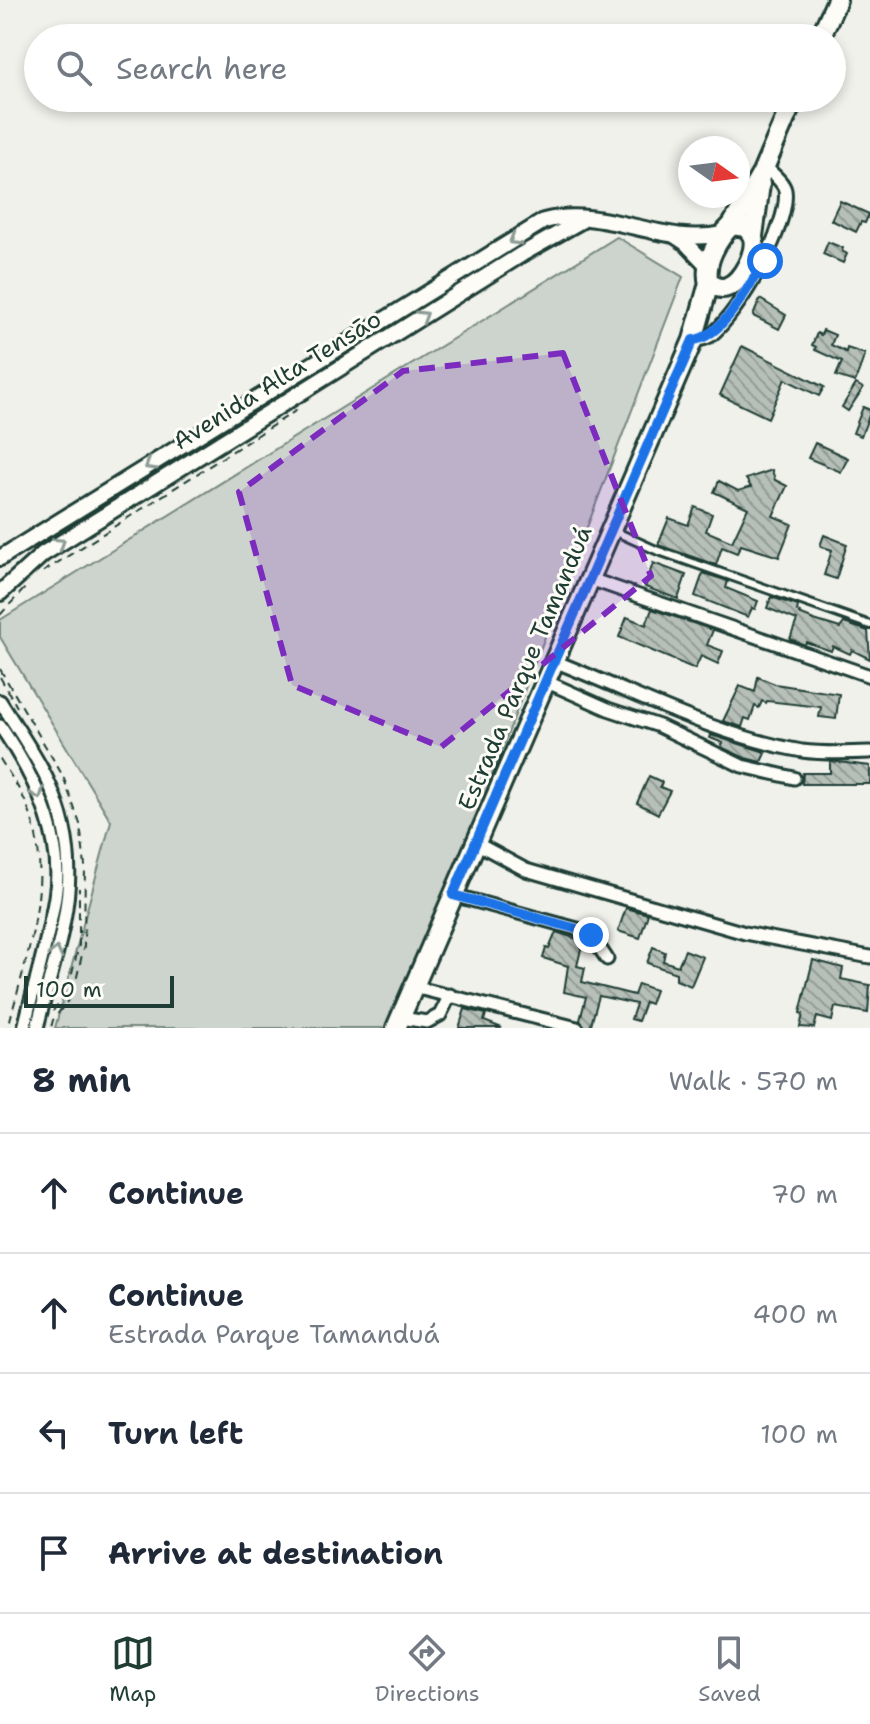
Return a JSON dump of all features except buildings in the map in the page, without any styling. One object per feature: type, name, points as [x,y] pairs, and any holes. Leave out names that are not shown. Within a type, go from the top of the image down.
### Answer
[{"type":"main road","points":[[826,24],[837,0]]},
{"type":"main road","points":[[763,170],[753,248],[747,265],[738,279],[715,279],[727,230],[763,170],[788,112]]},
{"type":"main road","points":[[727,230],[746,227],[753,236]]},
{"type":"main road","name":"Estrada Parque Tamanduá","points":[[398,1023],[695,333],[715,279]]},
{"type":"street","points":[[695,333],[709,337],[721,325],[765,261],[772,245],[785,191],[782,184],[763,170]]},
{"type":"street","name":"Avenida Alta Tensāo","points":[[0,558],[544,221],[562,216],[586,218],[698,238],[727,230]]},
{"type":"street","name":"Avenida Alta Tensāo","points":[[0,593],[43,554],[113,508],[522,254],[586,218]]},
{"type":"street","points":[[674,234],[686,243],[715,279]]},
{"type":"street","points":[[590,579],[870,676]]},
{"type":"street","points":[[554,661],[716,727],[760,741],[832,754],[870,752]]},
{"type":"street","points":[[545,681],[608,709],[659,726],[742,766],[794,778]]},
{"type":"street","points":[[0,701],[48,780],[64,826],[70,865],[69,899],[37,1028]]},
{"type":"street","points":[[0,726],[34,784],[52,832],[56,864],[56,895],[24,1028]]},
{"type":"street","points":[[476,843],[526,870],[745,933],[870,957]]},
{"type":"street","points":[[453,895],[581,930],[591,935],[607,959]]},
{"type":"street","points":[[414,987],[577,1028]]},
{"type":"street","points":[[398,1023],[427,1022],[440,1015],[450,995]]},
{"type":"lane","points":[[611,530],[656,550],[870,625]]},
{"type":"path","points":[[42,572],[302,407]]},
{"type":"path","points":[[0,615],[34,578]]},
{"type":"path","points":[[0,759],[20,789],[29,810],[40,864],[39,905],[8,1028]]},
{"type":"highlighted area","points":[[563,353],[651,576],[441,747],[292,685],[239,492],[403,371]]},
{"type":"shaded area","points":[[617,237],[683,277],[454,874],[388,1028],[55,1028],[111,821],[0,637],[0,620]]},
{"type":"route","points":[[591,935],[453,895],[693,340],[709,337],[721,325],[765,261]]}]
